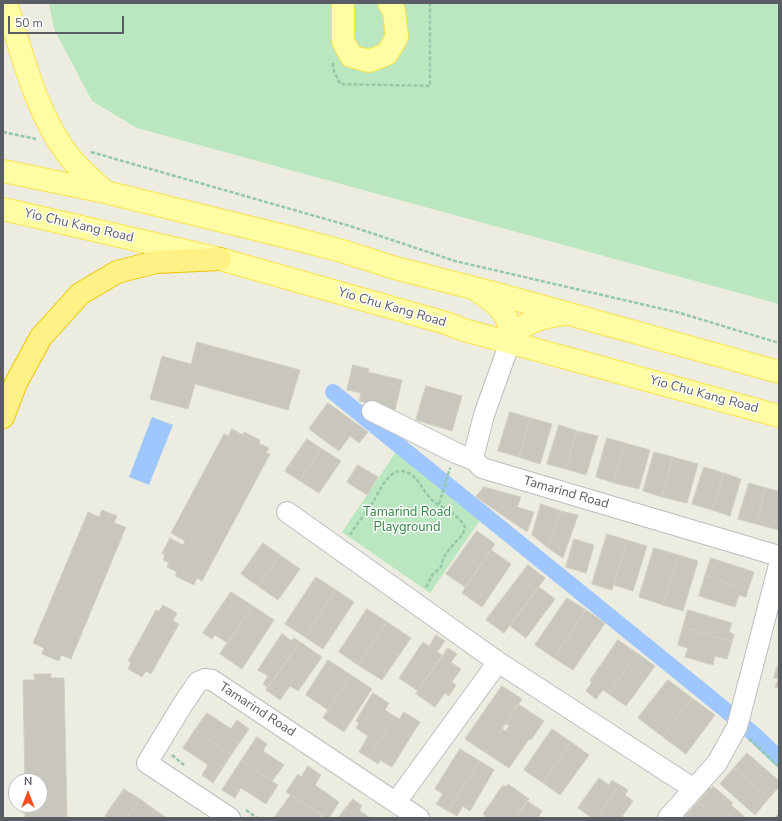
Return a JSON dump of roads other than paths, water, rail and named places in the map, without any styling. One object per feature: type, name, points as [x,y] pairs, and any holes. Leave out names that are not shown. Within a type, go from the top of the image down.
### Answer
[{"type":"highway","points":[[3,417],[16,383],[41,337],[80,294],[117,272],[156,262],[220,259]]},
{"type":"main road","points":[[6,3],[36,98],[51,129],[69,157],[105,192]]},
{"type":"main road","points":[[343,3],[343,41],[351,56],[369,61],[387,54],[397,37],[394,12],[390,3]]},
{"type":"main road","points":[[3,171],[105,192],[292,238],[395,268],[469,286],[779,372]]},
{"type":"main road","name":"Yio Chu Kang Road","points":[[3,209],[220,259],[446,323],[464,330],[779,416]]},
{"type":"main road","points":[[469,286],[495,303],[503,312],[511,330],[510,342]]},
{"type":"main road","points":[[510,342],[518,331],[524,326],[548,316],[567,313]]},
{"type":"street","points":[[474,460],[474,454],[484,415],[510,342]]},
{"type":"street","name":"Tamarind Road","points":[[372,411],[456,453],[474,460],[482,468],[779,556]]},
{"type":"street","points":[[287,512],[498,662],[694,789]]},
{"type":"street","points":[[668,818],[717,764],[740,719],[779,565]]},
{"type":"street","points":[[396,802],[498,662]]},
{"type":"street","name":"Tamarind Road","points":[[237,813],[147,763],[198,682],[205,679],[212,680],[419,818]]},
{"type":"water","points":[[152,417],[173,425],[149,485],[129,477]]},
{"type":"waterway","points":[[333,392],[723,708],[779,758]]},
{"type":"park label","name":"Tamarind Road Playground","points":[[407,520]]}]
